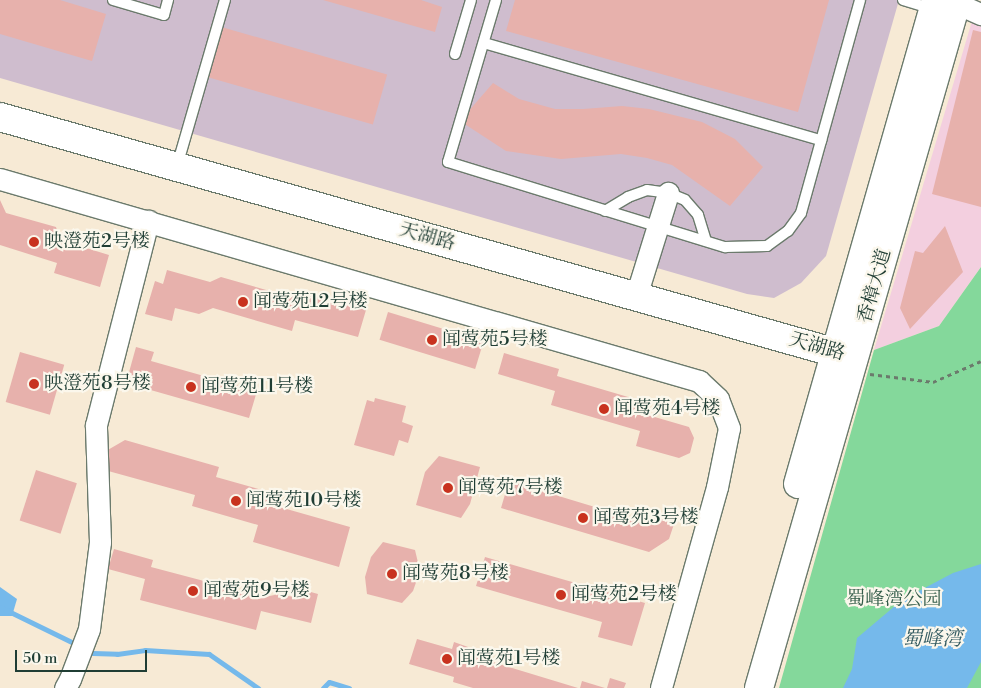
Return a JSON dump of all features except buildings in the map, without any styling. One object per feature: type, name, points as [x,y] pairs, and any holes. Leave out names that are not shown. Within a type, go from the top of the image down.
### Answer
[{"type":"street","points":[[947,5],[981,14]]},
{"type":"street","name":"香樟大道","points":[[759,688],[846,361],[947,5]]},
{"type":"street","name":"天湖路","points":[[0,117],[636,296],[846,361]]},
{"type":"street","points":[[0,179],[699,381],[718,399],[729,428],[717,487],[661,688]]},
{"type":"street","points":[[636,296],[668,193]]},
{"type":"street","points":[[65,688],[89,630],[100,542],[96,425],[148,221]]},
{"type":"street","name":"香樟大道","points":[[740,688],[846,361]]},
{"type":"lane","points":[[113,0],[164,15],[168,0]]},
{"type":"lane","points":[[176,167],[225,0]]},
{"type":"lane","points":[[455,54],[471,0]]},
{"type":"lane","points":[[496,0],[448,162],[657,227],[725,246],[767,246],[788,231],[801,213],[860,0]]},
{"type":"lane","points":[[904,0],[947,5]]},
{"type":"lane","points":[[484,43],[821,140]]},
{"type":"lane","points":[[605,211],[647,190],[668,193],[685,200],[698,215],[706,241]]},
{"type":"path","points":[[846,361],[933,382],[981,361]]},
{"type":"shaded area","points":[[0,0],[899,0],[826,256],[801,283],[774,298],[747,294],[0,78]]},
{"type":"shaded area","points":[[975,11],[981,14],[981,267],[939,326],[874,350]]},
{"type":"green space","name":"蜀峰湾公园","points":[[981,267],[981,688],[779,688],[874,350],[939,326]]},
{"type":"water","name":"蜀峰湾","points":[[981,564],[981,662],[967,688],[843,688],[852,669],[857,638],[902,600],[953,573]]},
{"type":"water","points":[[0,587],[17,599],[12,616],[0,616]]},
{"type":"waterway","points":[[0,607],[78,645]]},
{"type":"waterway","points":[[86,649],[93,653],[117,654],[145,650],[209,654],[258,688]]},
{"type":"waterway","points":[[323,688],[329,682],[349,688]]},
{"type":"place","name":"映澄苑2号楼","points":[[34,242]]},
{"type":"place","name":"闻莺苑12号楼","points":[[243,302]]},
{"type":"place","name":"闻莺苑5号楼","points":[[432,340]]},
{"type":"place","name":"映澄苑8号楼","points":[[34,384]]},
{"type":"place","name":"闻莺苑11号楼","points":[[191,387]]},
{"type":"place","name":"闻莺苑4号楼","points":[[604,409]]},
{"type":"place","name":"闻莺苑7号楼","points":[[448,488]]},
{"type":"place","name":"闻莺苑10号楼","points":[[236,501]]},
{"type":"place","name":"闻莺苑3号楼","points":[[583,518]]},
{"type":"place","name":"闻莺苑8号楼","points":[[392,574]]},
{"type":"place","name":"闻莺苑9号楼","points":[[193,591]]},
{"type":"place","name":"闻莺苑2号楼","points":[[561,595]]},
{"type":"place","name":"闻莺苑1号楼","points":[[447,659]]}]
